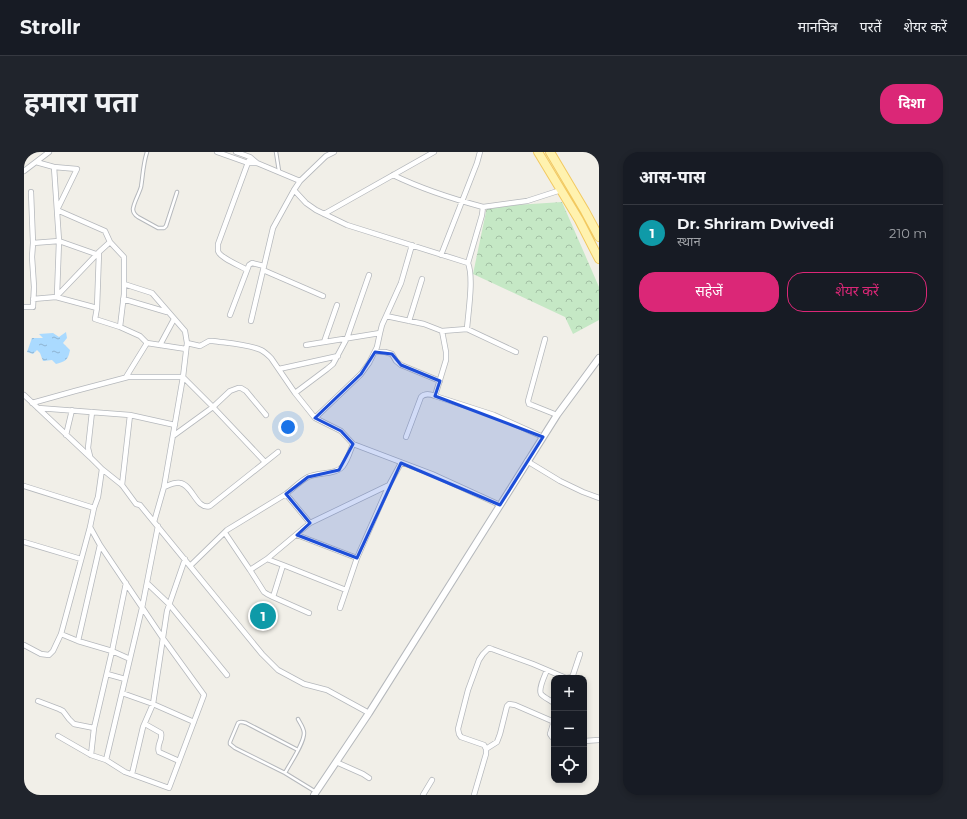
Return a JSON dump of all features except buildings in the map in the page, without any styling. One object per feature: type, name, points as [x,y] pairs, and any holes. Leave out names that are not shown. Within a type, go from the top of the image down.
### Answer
[{"type":"main road","points":[[538,152],[579,220],[599,259]]},
{"type":"main road","points":[[550,152],[599,237]]},
{"type":"street","points":[[24,171],[48,152]]},
{"type":"street","points":[[216,152],[248,163],[257,163],[300,181]]},
{"type":"street","points":[[236,152],[250,156],[257,163]]},
{"type":"street","points":[[251,321],[273,228],[300,181],[326,154],[334,152]]},
{"type":"street","points":[[324,214],[434,152]]},
{"type":"street","points":[[441,255],[480,152]]},
{"type":"street","points":[[247,270],[222,256],[218,251],[218,244],[250,156]]},
{"type":"street","points":[[36,162],[54,167],[76,169],[57,210]]},
{"type":"street","points":[[54,167],[59,241],[56,296]]},
{"type":"street","points":[[393,175],[417,186],[483,207],[527,201],[561,190]]},
{"type":"street","points":[[294,190],[306,203],[316,210],[347,225],[468,263]]},
{"type":"street","points":[[24,307],[33,307],[31,192]]},
{"type":"street","points":[[467,329],[471,279],[470,267],[468,263],[484,211],[483,207]]},
{"type":"street","points":[[57,210],[105,231],[110,242],[124,257],[124,284],[120,327]]},
{"type":"street","points":[[33,243],[59,241],[98,253]]},
{"type":"street","points":[[56,296],[110,242]]},
{"type":"street","points":[[315,418],[361,374],[369,363],[377,347],[386,316],[401,283],[412,245]]},
{"type":"street","points":[[98,253],[97,308],[95,319],[120,327],[140,336],[147,343],[186,349]]},
{"type":"street","points":[[230,315],[249,264],[251,263],[323,296]]},
{"type":"street","points":[[295,393],[333,364],[347,338],[369,275]]},
{"type":"street","points":[[410,320],[422,279]]},
{"type":"street","points":[[106,760],[147,583],[156,524],[174,436],[187,343],[185,331],[152,293],[124,284]]},
{"type":"street","points":[[33,299],[56,296],[97,308]]},
{"type":"street","points":[[123,299],[169,313]]},
{"type":"street","points":[[324,342],[337,305]]},
{"type":"street","points":[[386,316],[410,320],[442,331],[467,329],[516,352]]},
{"type":"street","points":[[160,345],[174,319]]},
{"type":"street","points":[[435,396],[445,366],[446,356],[442,331]]},
{"type":"street","points":[[306,345],[380,333]]},
{"type":"street","points":[[545,339],[528,401],[532,405],[557,415]]},
{"type":"street","points":[[187,343],[200,346],[209,341],[213,341],[262,350],[267,353],[295,393],[315,418],[341,431],[353,444],[432,474],[500,505]]},
{"type":"street","points":[[128,377],[126,377],[147,343]]},
{"type":"street","points":[[375,352],[392,354],[400,365],[440,381]]},
{"type":"street","points":[[279,369],[338,356]]},
{"type":"street","points":[[315,793],[369,713],[557,415],[599,358]]},
{"type":"street","points":[[32,403],[128,377],[183,378],[213,407],[265,462]]},
{"type":"street","points":[[174,436],[213,407],[234,389],[241,388],[246,391],[266,415]]},
{"type":"street","points":[[406,437],[421,397],[428,394],[494,415],[543,437]]},
{"type":"street","points":[[24,395],[102,469],[122,485],[136,504],[140,505],[156,524],[262,654],[278,670],[304,684],[327,690],[369,713]]},
{"type":"street","points":[[38,408],[130,415],[175,425]]},
{"type":"street","points":[[66,435],[72,410]]},
{"type":"street","points":[[90,457],[88,448],[92,412]]},
{"type":"street","points":[[122,485],[130,415]]},
{"type":"street","points":[[190,566],[227,530],[286,494],[308,477],[339,470],[344,465],[353,444]]},
{"type":"street","points":[[164,487],[175,483],[183,484],[201,504],[204,506],[210,506],[278,452]]},
{"type":"street","points":[[527,462],[560,481],[599,498]]},
{"type":"street","points":[[340,608],[357,558],[389,486],[401,463]]},
{"type":"street","points":[[24,645],[41,654],[49,656],[61,634],[98,497],[102,469]]},
{"type":"street","points":[[24,486],[94,508]]},
{"type":"street","points":[[250,570],[267,559],[310,523],[389,486]]},
{"type":"street","points":[[286,494],[310,523]]},
{"type":"street","points":[[58,736],[91,755],[106,760],[125,772],[169,788],[204,695],[162,638],[100,545],[90,527]]},
{"type":"street","points":[[225,533],[264,592],[309,613]]},
{"type":"street","points":[[296,534],[357,558]]},
{"type":"street","points":[[24,542],[81,559]]},
{"type":"street","points":[[78,641],[100,545]]},
{"type":"street","points":[[132,774],[145,724],[153,704],[167,610],[184,559]]},
{"type":"street","points":[[267,559],[346,590]]},
{"type":"street","points":[[273,597],[283,565]]},
{"type":"street","points":[[91,755],[94,728],[126,583]]},
{"type":"street","points":[[147,583],[169,604],[227,675]]},
{"type":"street","points":[[61,634],[78,641],[112,651],[130,659]]},
{"type":"street","points":[[474,795],[486,754],[486,749],[484,745],[461,737],[458,729],[468,690],[479,660],[483,654],[489,648],[566,678],[572,677],[580,654]]},
{"type":"street","points":[[547,670],[540,688],[540,692],[551,701]]},
{"type":"street","points":[[107,674],[125,679]]},
{"type":"street","points":[[122,693],[153,704],[194,722]]},
{"type":"street","points":[[38,701],[63,711],[74,724],[94,728]]},
{"type":"street","points":[[486,749],[496,742],[500,734],[507,706],[509,704],[515,705],[551,721]]},
{"type":"street","points":[[145,724],[161,733],[158,748],[159,752],[179,761]]},
{"type":"street","points":[[587,741],[599,740]]},
{"type":"street","points":[[336,762],[369,778]]},
{"type":"street","points":[[423,795],[432,780]]},
{"type":"lane","points":[[146,152],[141,186],[134,206],[135,215],[158,228],[164,228],[166,226],[177,192]]},
{"type":"lane","points":[[276,152],[279,172]]},
{"type":"lane","points":[[284,773],[302,744],[304,738],[304,732],[298,718]]},
{"type":"lane","points":[[298,750],[246,723],[239,722],[230,742],[233,747],[284,773],[315,793]]},
{"type":"highlighted area","points":[[375,352],[392,354],[401,365],[440,381],[435,396],[543,437],[500,505],[401,463],[357,558],[297,535],[310,523],[286,494],[308,477],[339,470],[353,444],[341,431],[315,418],[361,374]]},
{"type":"green space","points":[[562,202],[599,287],[599,320],[573,334],[565,317],[473,274],[487,207]]},
{"type":"water","points":[[66,332],[67,338],[63,343],[70,350],[64,361],[56,364],[52,360],[43,361],[37,350],[33,354],[27,352],[32,338],[43,338],[39,334],[53,333],[59,337]]},
{"type":"place","name":"Dr. Shriram Dwivedi","points":[[263,616]]}]
